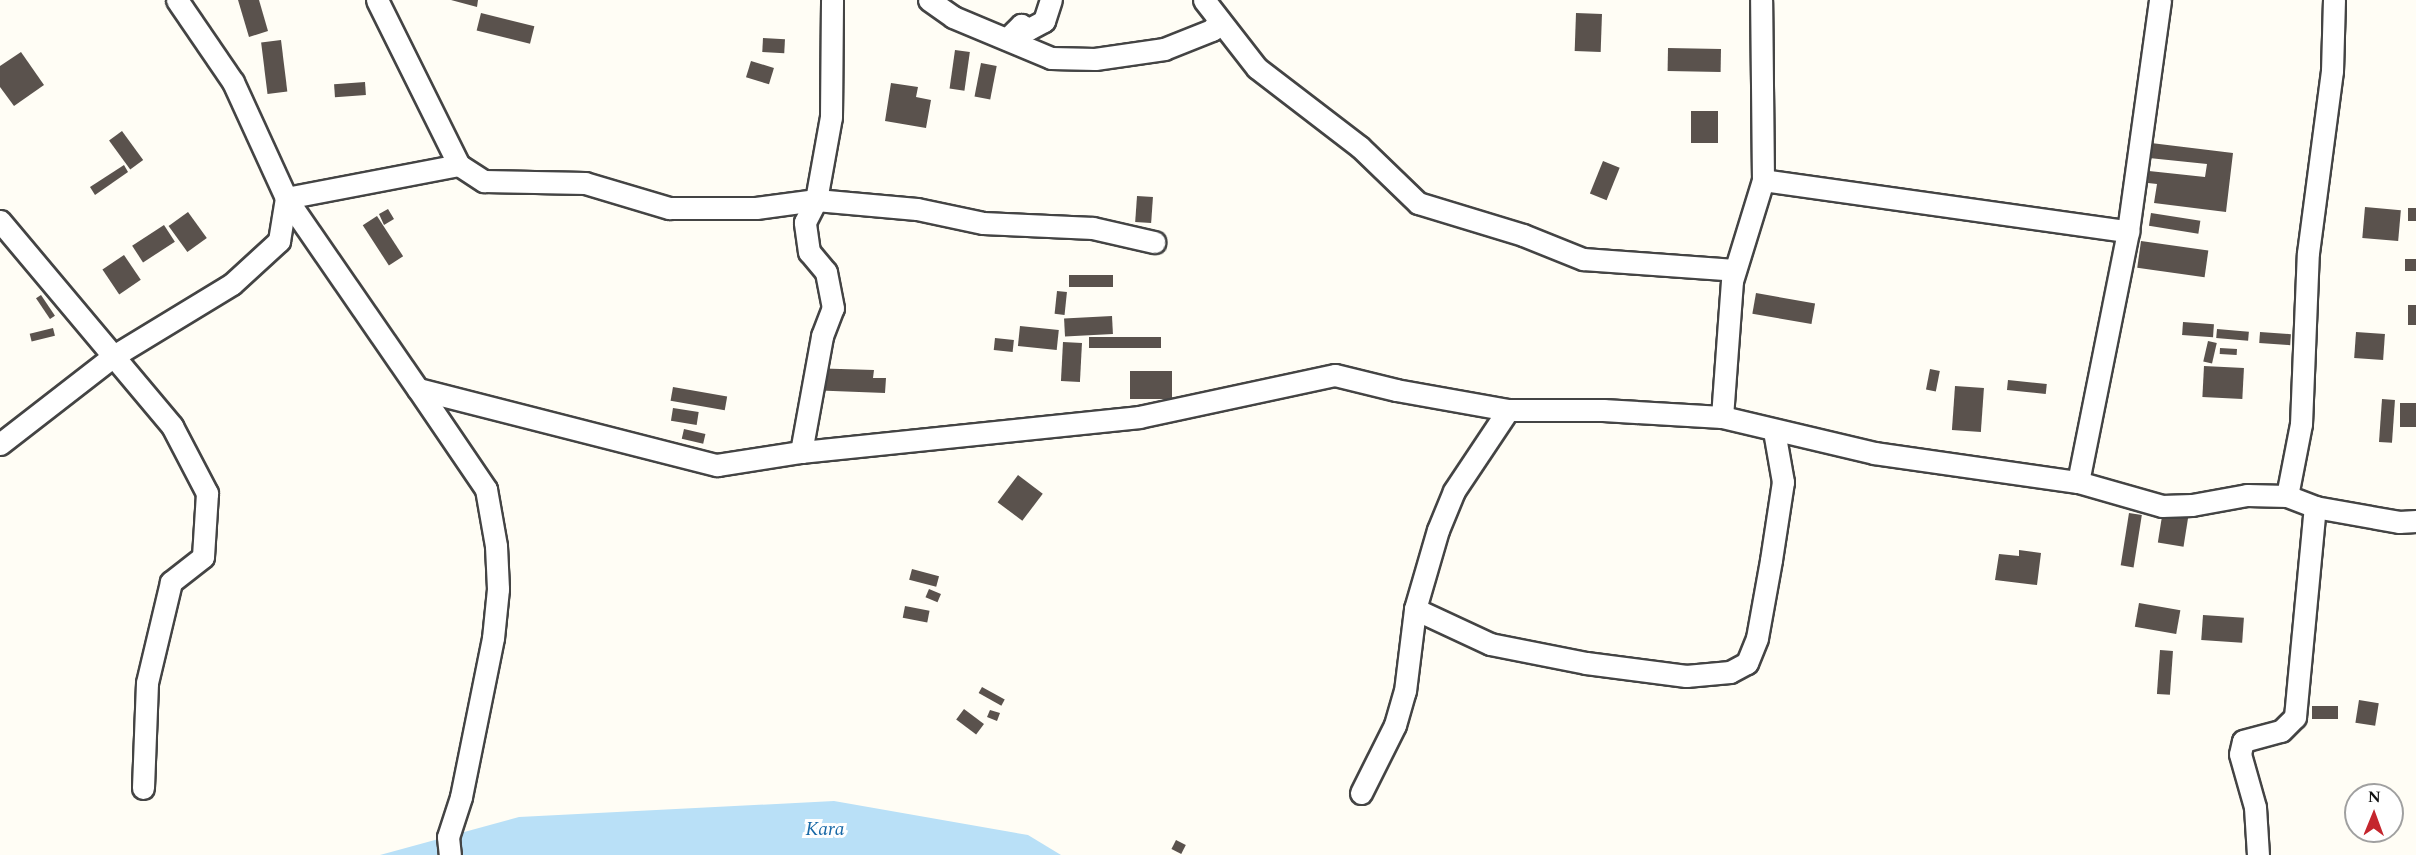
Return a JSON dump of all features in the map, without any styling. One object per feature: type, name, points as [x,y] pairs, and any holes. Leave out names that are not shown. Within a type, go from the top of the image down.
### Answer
[{"type":"street","points":[[177,0],[233,82],[286,198],[486,489],[496,557],[498,589],[493,638],[461,797],[448,837],[450,855]]},
{"type":"street","points":[[377,0],[459,165],[484,182],[585,183],[669,208],[756,208],[816,200],[917,209],[983,223],[1093,228],[1154,242]]},
{"type":"street","points":[[801,452],[822,336],[832,308],[826,272],[809,252],[805,222],[816,200],[831,117],[832,0]]},
{"type":"street","points":[[929,0],[953,17],[1051,58],[1095,59],[1164,48],[1212,30],[1219,20]]},
{"type":"street","points":[[1007,39],[1021,25],[1029,29],[1044,21],[1051,0]]},
{"type":"street","points":[[1204,0],[1257,68],[1360,147],[1418,203],[1523,235],[1583,259],[1735,270]]},
{"type":"street","points":[[1722,417],[1735,270],[1763,180],[1761,0]]},
{"type":"street","points":[[2078,482],[2128,231],[2160,0]]},
{"type":"street","points":[[2288,496],[2301,424],[2308,253],[2332,71],[2334,0]]},
{"type":"street","points":[[286,198],[459,165]]},
{"type":"street","points":[[1763,180],[2128,231]]},
{"type":"street","points":[[0,444],[112,357],[232,284],[279,241],[286,198]]},
{"type":"street","points":[[0,221],[172,426],[207,493],[203,557],[171,582],[147,683],[143,788]]},
{"type":"street","points":[[418,389],[717,465],[801,452],[1139,417],[1335,375],[1396,390],[1508,410],[1603,410],[1722,417],[1874,453],[2078,482],[2162,506],[2192,505],[2247,495],[2288,496],[2315,507],[2399,522],[2416,521]]},
{"type":"street","points":[[1361,793],[1395,725],[1405,691],[1415,609],[1454,492],[1508,410]]},
{"type":"street","points":[[1415,609],[1491,644],[1586,663],[1686,675],[1730,672],[1747,663],[1757,638],[1783,482],[1774,431]]},
{"type":"street","points":[[2258,855],[2255,807],[2240,754],[2243,741],[2281,731],[2295,717],[2315,507]]},
{"type":"water","name":"Kara","points":[[834,801],[1028,835],[1061,855],[380,855],[519,817]]},
{"type":"building","points":[[238,0],[259,0],[268,31],[249,37]]},
{"type":"building","points":[[451,0],[478,0],[477,7]]},
{"type":"building","points":[[481,13],[534,26],[530,44],[477,30]]},
{"type":"building","points":[[1576,13],[1602,14],[1601,52],[1575,51]]},
{"type":"building","points":[[763,38],[785,39],[784,53],[762,52]]},
{"type":"building","points":[[281,40],[287,92],[267,94],[261,42]]},
{"type":"building","points":[[1668,48],[1721,49],[1721,72],[1668,71]]},
{"type":"building","points":[[955,50],[970,52],[964,91],[950,89]]},
{"type":"building","points":[[21,52],[44,85],[14,106],[0,87],[0,66]]},
{"type":"building","points":[[751,61],[774,68],[769,84],[746,77]]},
{"type":"building","points":[[981,63],[997,66],[990,99],[975,96]]},
{"type":"building","points":[[365,82],[366,95],[335,97],[334,84]]},
{"type":"building","points":[[891,83],[918,87],[916,97],[931,100],[926,128],[885,121]]},
{"type":"building","points":[[1691,111],[1718,111],[1718,143],[1691,143]]},
{"type":"building","points":[[122,131],[143,160],[130,170],[109,140]]},
{"type":"building","points":[[2151,143],[2233,153],[2226,212],[2154,203],[2157,184],[2148,183],[2149,171],[2205,177],[2207,164],[2149,158]]},
{"type":"building","points":[[1603,161],[1620,168],[1607,200],[1590,193]]},
{"type":"building","points":[[124,165],[128,172],[95,195],[90,187]]},
{"type":"building","points":[[1137,196],[1153,197],[1151,223],[1135,222]]},
{"type":"building","points":[[2365,207],[2401,210],[2398,241],[2362,238]]},
{"type":"building","points":[[2408,208],[2416,208],[2416,221],[2408,221]]},
{"type":"building","points":[[388,209],[394,219],[384,225],[379,214]]},
{"type":"building","points":[[188,212],[207,238],[187,252],[169,226]]},
{"type":"building","points":[[2151,213],[2200,221],[2198,234],[2149,226]]},
{"type":"building","points":[[377,216],[403,256],[389,266],[363,225]]},
{"type":"building","points":[[164,225],[175,242],[143,262],[132,246]]},
{"type":"building","points":[[2141,241],[2208,250],[2205,277],[2137,268]]},
{"type":"building","points":[[124,255],[141,280],[119,294],[102,270]]},
{"type":"building","points":[[2405,259],[2416,259],[2416,271],[2405,271]]},
{"type":"building","points":[[1069,275],[1113,275],[1113,287],[1069,287]]},
{"type":"building","points":[[1057,291],[1067,292],[1065,315],[1055,314]]},
{"type":"building","points":[[1756,293],[1815,303],[1811,324],[1752,314]]},
{"type":"building","points":[[41,295],[55,316],[50,319],[36,298]]},
{"type":"building","points":[[2408,305],[2416,305],[2416,325],[2408,325]]},
{"type":"building","points":[[1112,316],[1113,334],[1065,336],[1064,319]]},
{"type":"building","points":[[2183,322],[2214,324],[2213,337],[2182,335]]},
{"type":"building","points":[[1020,326],[1059,330],[1057,350],[1018,346]]},
{"type":"building","points":[[53,328],[55,336],[32,342],[30,334]]},
{"type":"building","points":[[2217,329],[2249,332],[2248,341],[2216,338]]},
{"type":"building","points":[[2260,332],[2291,334],[2290,345],[2259,343]]},
{"type":"building","points":[[2356,332],[2385,334],[2383,360],[2354,358]]},
{"type":"building","points":[[1089,337],[1161,337],[1161,348],[1089,348]]},
{"type":"building","points":[[995,338],[1014,340],[1013,352],[994,350]]},
{"type":"building","points":[[2208,341],[2217,343],[2212,363],[2203,361]]},
{"type":"building","points":[[1063,342],[1082,343],[1080,382],[1061,381]]},
{"type":"building","points":[[2220,348],[2237,349],[2237,355],[2220,354]]},
{"type":"building","points":[[2204,366],[2244,368],[2242,399],[2202,397]]},
{"type":"building","points":[[807,368],[874,370],[873,378],[886,378],[885,393],[807,390]]},
{"type":"building","points":[[1930,369],[1940,371],[1936,392],[1926,390]]},
{"type":"building","points":[[1130,371],[1172,371],[1172,399],[1130,399]]},
{"type":"building","points":[[2008,380],[2047,384],[2046,394],[2007,390]]},
{"type":"building","points":[[1955,386],[1984,388],[1981,432],[1952,430]]},
{"type":"building","points":[[673,387],[727,397],[725,410],[671,401]]},
{"type":"building","points":[[2382,399],[2395,400],[2392,443],[2379,442]]},
{"type":"building","points":[[2400,403],[2416,403],[2416,427],[2400,427]]},
{"type":"building","points":[[673,408],[699,412],[697,425],[671,421]]},
{"type":"building","points":[[684,429],[705,434],[703,444],[682,439]]},
{"type":"building","points":[[1018,475],[1043,494],[1022,521],[998,502]]},
{"type":"building","points":[[2163,510],[2189,514],[2184,547],[2158,543]]},
{"type":"building","points":[[2129,513],[2142,515],[2134,567],[2121,565]]},
{"type":"building","points":[[2019,550],[2041,553],[2037,585],[1995,580],[1999,554],[2019,556]]},
{"type":"building","points":[[912,569],[939,576],[936,587],[909,580]]},
{"type":"building","points":[[929,589],[941,594],[937,602],[925,597]]},
{"type":"building","points":[[2139,603],[2180,610],[2176,634],[2135,627]]},
{"type":"building","points":[[905,606],[930,611],[927,623],[903,618]]},
{"type":"building","points":[[2203,615],[2244,618],[2242,643],[2201,640]]},
{"type":"building","points":[[2160,650],[2173,651],[2170,695],[2157,694]]},
{"type":"building","points":[[982,687],[1005,700],[1001,706],[979,693]]},
{"type":"building","points":[[2359,700],[2379,703],[2375,726],[2355,723]]},
{"type":"building","points":[[2312,706],[2338,706],[2338,719],[2312,719]]},
{"type":"building","points":[[964,709],[984,724],[976,734],[956,719]]},
{"type":"building","points":[[990,710],[1000,713],[997,721],[987,717]]},
{"type":"building","points":[[1176,840],[1186,845],[1181,854],[1171,849]]}]
